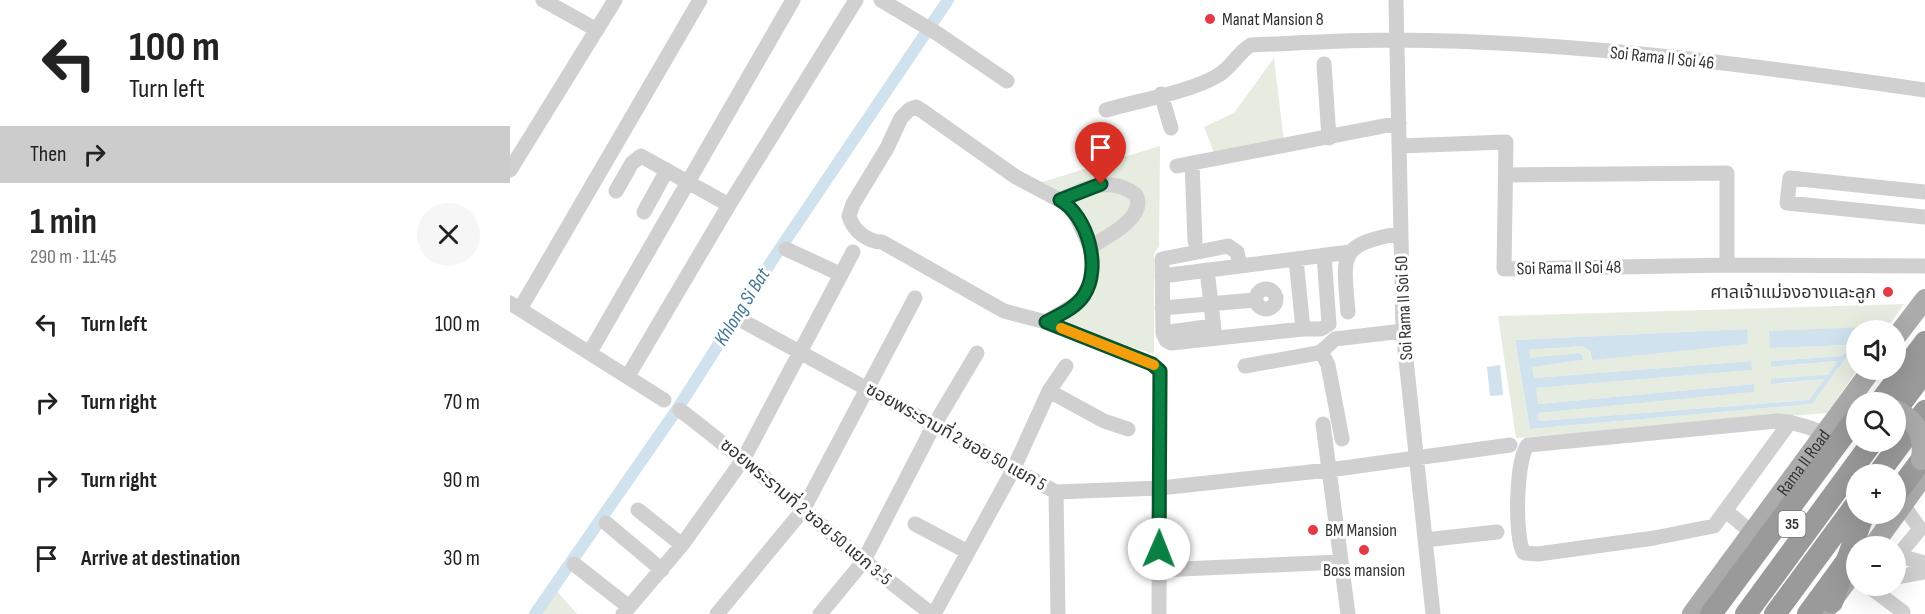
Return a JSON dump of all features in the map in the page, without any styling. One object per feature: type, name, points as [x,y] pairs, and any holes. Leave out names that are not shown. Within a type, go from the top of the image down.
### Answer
[{"type":"highway","points":[[1906,351],[1925,325]]},
{"type":"highway","points":[[1888,392],[1925,342]]},
{"type":"highway","points":[[1906,397],[1925,371]]},
{"type":"highway","points":[[1885,464],[1925,411]]},
{"type":"highway","points":[[1893,464],[1925,421]]},
{"type":"highway","points":[[1711,614],[1846,432]]},
{"type":"highway","name":"Rama II Road","points":[[1727,614],[1846,449]]},
{"type":"highway","points":[[1746,614],[1865,452]]},
{"type":"highway","points":[[1906,488],[1924,463]]},
{"type":"highway","points":[[1775,614],[1846,518]]},
{"type":"highway","name":"35","points":[[1782,614],[1848,524]]},
{"type":"highway","points":[[1827,608],[1860,524]]},
{"type":"highway","points":[[1867,536],[1877,524]]},
{"type":"highway","points":[[1808,614],[1846,563]]},
{"type":"main road","points":[[1906,324],[1925,299]]},
{"type":"main road","name":"Rama II Road","points":[[1692,614],[1750,531],[1864,380]]},
{"type":"main road","points":[[1906,416],[1912,420],[1919,431],[1924,463]]},
{"type":"main road","points":[[1827,608],[1846,588]]},
{"type":"street","points":[[543,0],[597,30]]},
{"type":"street","points":[[510,170],[615,0]]},
{"type":"street","points":[[664,400],[515,306],[700,0]]},
{"type":"street","points":[[590,352],[793,0]]},
{"type":"street","points":[[628,376],[729,205],[856,0]]},
{"type":"street","points":[[880,0],[1007,81]]},
{"type":"street","name":"Soi Rama II Soi 50","points":[[1396,0],[1403,331],[1433,614]]},
{"type":"street","name":"Soi Rama II Soi 46","points":[[1106,110],[1220,75],[1244,49],[1251,45],[1397,40],[1560,48],[1814,73],[1925,90]]},
{"type":"street","points":[[1324,64],[1329,138]]},
{"type":"street","points":[[1161,94],[1171,128]]},
{"type":"street","points":[[1046,322],[1084,296],[1090,282],[1093,262],[1090,246],[1076,216],[1060,200],[1016,177],[916,107],[910,109],[901,118],[887,148],[853,204],[849,216],[858,231],[873,242],[882,242],[894,248],[1004,311],[1046,322],[1152,364],[1160,371],[1159,614]]},
{"type":"street","points":[[1196,241],[1185,164],[1399,123]]},
{"type":"street","name":"Soi Rama II Soi 48","points":[[1400,146],[1506,142],[1504,269],[1727,265],[1925,266]]},
{"type":"street","points":[[616,191],[637,157],[641,156],[729,205]]},
{"type":"street","points":[[644,212],[667,170]]},
{"type":"street","points":[[1506,175],[1727,173],[1727,265]]},
{"type":"street","points":[[1925,192],[1790,178],[1787,203],[1925,217]]},
{"type":"street","points":[[1060,200],[1101,184],[1118,185],[1136,195],[1138,205],[1130,219],[1114,232],[1090,246]]},
{"type":"street","points":[[1348,312],[1345,259],[1350,252],[1366,240],[1401,233]]},
{"type":"street","points":[[1240,266],[1234,248],[1219,247],[1161,259],[1163,333],[1321,329],[1329,324],[1324,255]]},
{"type":"street","points":[[786,249],[840,274]]},
{"type":"street","points":[[574,564],[626,611],[682,545],[744,458],[798,351],[853,252]]},
{"type":"street","points":[[1162,276],[1350,252]]},
{"type":"street","points":[[1296,259],[1303,329]]},
{"type":"street","points":[[1265,263],[1269,332]]},
{"type":"street","points":[[1207,270],[1214,332]]},
{"type":"street","points":[[1162,308],[1300,297]]},
{"type":"street","points":[[717,614],[803,510],[915,298]]},
{"type":"street","name":"ซอยพระรามที่ 2 ซอย 50 แยก 5","points":[[739,319],[867,387],[933,427],[1056,492],[1160,488],[1329,470],[1510,446]]},
{"type":"street","points":[[1245,366],[1321,353],[1335,339],[1403,331]]},
{"type":"street","points":[[820,614],[862,562],[933,427],[977,353]]},
{"type":"street","points":[[1321,353],[1328,365],[1342,439]]},
{"type":"street","points":[[933,614],[1013,470],[1049,391],[1065,366]]},
{"type":"street","points":[[1049,391],[1104,421],[1128,429]]},
{"type":"street","name":"ซอยพระรามที่ 2 ซอย 50 แยก 3-5","points":[[680,410],[744,458],[862,562],[933,614]]},
{"type":"street","points":[[1790,422],[1714,526],[1664,536],[1538,554],[1524,553],[1521,548],[1519,532],[1521,455],[1528,445],[1790,422],[1823,433]]},
{"type":"street","points":[[1323,424],[1348,614]]},
{"type":"street","points":[[1056,492],[1058,614]]},
{"type":"street","points":[[638,510],[682,545]]},
{"type":"street","points":[[1726,511],[1750,531]]},
{"type":"street","points":[[1906,515],[1922,530],[1906,547]]},
{"type":"street","points":[[606,524],[662,570]]},
{"type":"street","points":[[915,524],[966,551]]},
{"type":"street","points":[[1425,540],[1497,532]]},
{"type":"street","points":[[1586,538],[1641,534],[1664,536]]},
{"type":"street","points":[[1906,559],[1925,563]]},
{"type":"street","points":[[1159,570],[1341,562]]},
{"type":"street","points":[[1906,575],[1925,572]]},
{"type":"street","points":[[1883,596],[1903,612]]},
{"type":"shaded area","points":[[1274,58],[1284,142],[1215,155],[1204,127],[1234,113]]},
{"type":"shaded area","points":[[1160,146],[1159,246],[1154,254],[1154,354],[1058,323],[1077,311],[1096,247],[1129,223],[1132,186],[1056,193],[1039,183]]},
{"type":"shaded area","points":[[1113,190],[1133,200],[1128,217],[1092,239],[1073,199],[1077,195]]},
{"type":"shaded area","points":[[1904,304],[1893,320],[1846,320],[1846,330],[1770,331],[1770,348],[1846,345],[1846,351],[1842,356],[1771,361],[1771,367],[1839,361],[1828,375],[1772,384],[1825,379],[1809,400],[1539,421],[1538,413],[1753,392],[1753,384],[1538,404],[1535,388],[1751,370],[1751,361],[1534,378],[1532,367],[1583,360],[1582,355],[1577,353],[1531,359],[1529,350],[1582,346],[1590,351],[1591,359],[1747,344],[1747,329],[1515,340],[1530,429],[1812,404],[1846,358],[1846,380],[1850,380],[1827,413],[1516,438],[1498,316]]},
{"type":"shaded area","points":[[556,590],[577,614],[541,614]]},
{"type":"water","points":[[1846,328],[1846,345],[1770,348],[1769,331]]},
{"type":"water","points":[[1747,329],[1748,344],[1592,360],[1590,351],[1582,346],[1529,350],[1531,358],[1578,353],[1582,355],[1583,360],[1532,367],[1534,378],[1751,361],[1752,370],[1536,388],[1538,404],[1754,384],[1754,392],[1538,413],[1539,421],[1809,400],[1824,379],[1771,384],[1771,379],[1828,375],[1838,361],[1771,367],[1771,361],[1842,356],[1846,350],[1846,358],[1812,404],[1530,429],[1515,340]]},
{"type":"water","points":[[1500,365],[1503,395],[1490,396],[1487,367]]},
{"type":"waterway","name":"Khlong Si Bat","points":[[535,614],[678,408],[773,259],[948,0]]},
{"type":"slow traffic","points":[[1061,328],[1154,365]]},
{"type":"place","name":"Manat Mansion 8","points":[[1210,19]]},
{"type":"place","name":"ศาลเจ้าแม่จงอางและลูก","points":[[1888,292]]},
{"type":"place","name":"BM Mansion","points":[[1313,530]]},
{"type":"place","name":"Boss mansion","points":[[1364,550]]},
{"type":"route","points":[[1101,184],[1060,200],[1067,204],[1076,216],[1090,246],[1093,262],[1090,282],[1084,296],[1046,322],[1157,366],[1160,371],[1162,378],[1159,549]]}]
